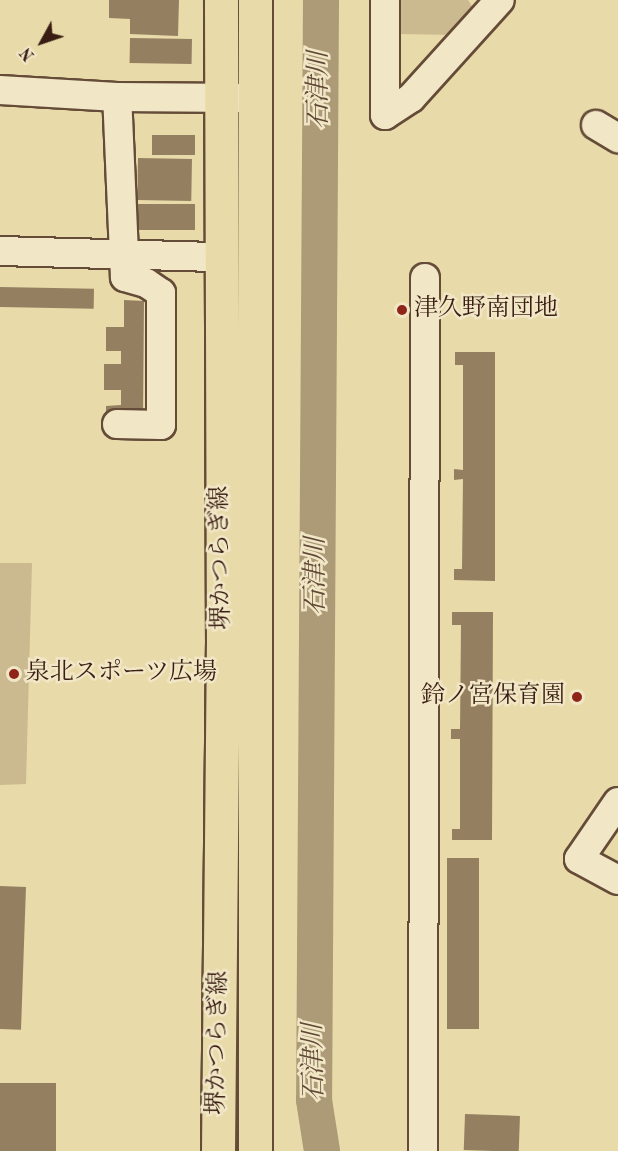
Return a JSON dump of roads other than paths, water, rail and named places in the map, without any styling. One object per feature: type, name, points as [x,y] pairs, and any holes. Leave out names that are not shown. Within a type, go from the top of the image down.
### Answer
[{"type":"main road","name":"堺かつらぎ線","points":[[218,1151],[223,643],[221,0]]},
{"type":"main road","name":"堺かつらぎ線","points":[[255,0],[255,1151]]},
{"type":"street","points":[[385,0],[385,115],[411,98],[500,0]]},
{"type":"street","points":[[0,90],[117,97],[255,98]]},
{"type":"street","points":[[117,97],[125,277],[146,283],[161,293],[162,425],[117,424]]},
{"type":"street","points":[[0,250],[220,257]]},
{"type":"street","points":[[423,1151],[425,278]]},
{"type":"street","points":[[618,802],[579,859],[618,880]]},
{"type":"waterway","name":"石津川","points":[[321,0],[314,1100],[322,1151]]},
{"type":"place","name":"津久野南団地","points":[[402,310]]},
{"type":"place","name":"泉北スポーツ広場","points":[[14,674]]},
{"type":"place","name":"鈴ノ宮保育園","points":[[577,697]]}]
